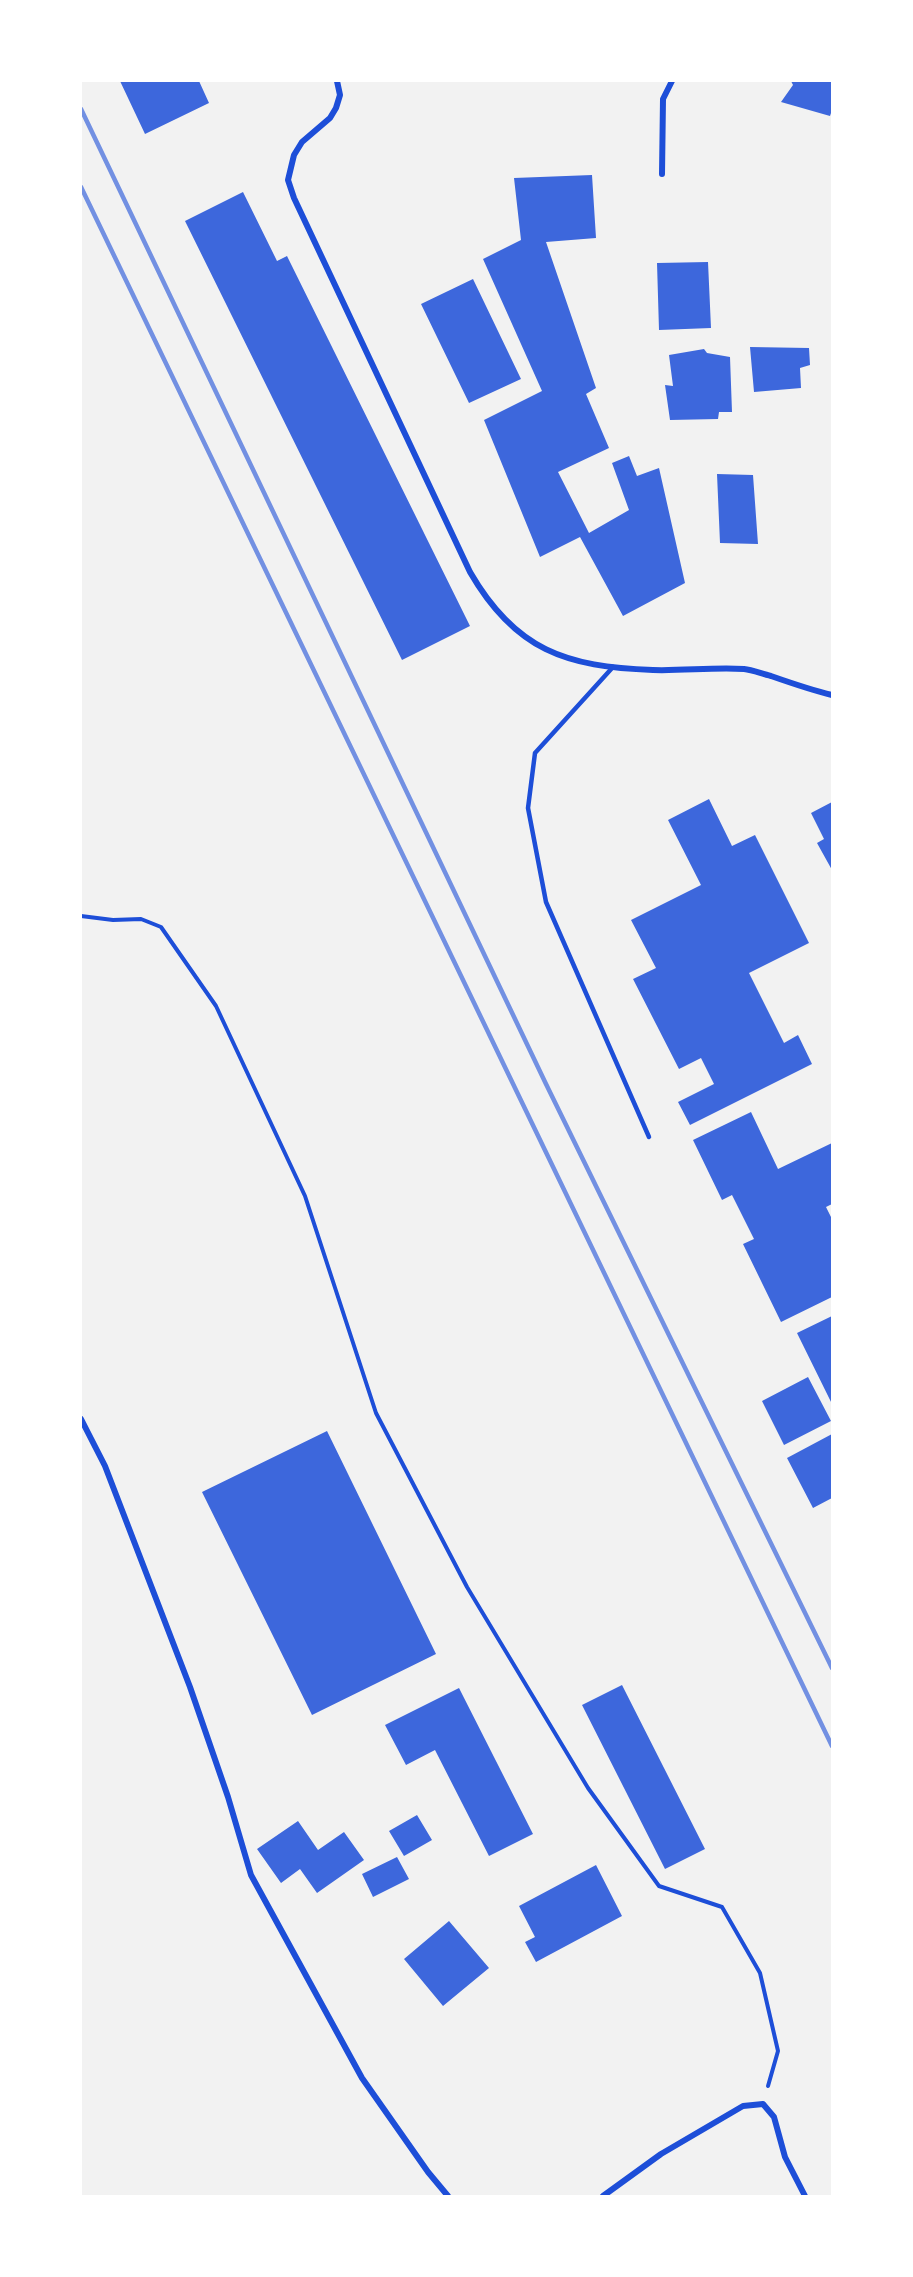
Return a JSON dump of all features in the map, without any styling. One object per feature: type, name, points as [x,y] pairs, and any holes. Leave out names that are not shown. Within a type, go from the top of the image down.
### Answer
[{"type":"street","points":[[336,81],[340,96],[336,108],[330,118],[302,142],[294,155],[288,180],[294,198],[470,572],[485,598],[500,617],[518,633],[541,647],[572,660],[613,667],[654,670],[747,669],[832,695]]},
{"type":"street","points":[[662,174],[663,99],[672,81]]},
{"type":"street","points":[[81,1419],[105,1466],[190,1688],[228,1797],[251,1875],[362,2078],[428,2172],[448,2196]]},
{"type":"street","points":[[603,2196],[661,2154],[743,2106],[763,2104],[774,2117],[785,2157],[805,2196]]},
{"type":"lane","points":[[613,667],[535,753],[528,808],[546,902],[649,1137]]},
{"type":"path","points":[[81,916],[113,920],[141,919],[161,927],[216,1006],[305,1196],[376,1413],[467,1587],[588,1788],[659,1886],[723,1907],[760,1973],[778,2050],[763,2104]]},
{"type":"building","points":[[120,81],[199,81],[209,103],[145,134]]},
{"type":"building","points":[[791,81],[832,81],[830,116],[781,102],[793,85]]},
{"type":"building","points":[[592,175],[596,238],[546,242],[596,388],[586,394],[609,448],[558,472],[589,533],[629,510],[612,463],[629,456],[637,476],[659,468],[685,583],[623,616],[580,537],[540,557],[484,420],[542,391],[483,259],[521,240],[514,178]]},
{"type":"building","points":[[243,192],[277,261],[287,256],[470,626],[402,660],[185,221]]},
{"type":"building","points":[[708,262],[711,328],[659,330],[657,263]]},
{"type":"building","points":[[473,279],[521,379],[469,403],[421,304]]},
{"type":"building","points":[[750,347],[809,348],[810,365],[800,368],[801,388],[754,392]]},
{"type":"building","points":[[704,349],[707,353],[730,357],[732,412],[719,412],[718,419],[670,420],[665,385],[673,386],[669,355]]},
{"type":"building","points":[[717,474],[753,475],[758,544],[720,543]]},
{"type":"building","points":[[709,799],[732,846],[755,835],[809,943],[749,973],[784,1043],[798,1035],[812,1064],[690,1125],[678,1102],[714,1084],[701,1058],[679,1069],[633,979],[656,968],[631,920],[701,885],[668,820]]},
{"type":"building","points":[[832,802],[832,870],[817,843],[824,839],[811,813]]},
{"type":"building","points":[[751,1112],[778,1169],[832,1143],[832,1204],[826,1207],[832,1219],[832,1297],[781,1322],[743,1244],[754,1239],[732,1195],[722,1200],[693,1140]]},
{"type":"building","points":[[832,1316],[832,1404],[797,1333]]},
{"type":"building","points":[[808,1377],[831,1421],[784,1445],[762,1401]]},
{"type":"building","points":[[327,1431],[436,1654],[312,1715],[202,1492]]},
{"type":"building","points":[[832,1434],[832,1498],[813,1508],[787,1458]]},
{"type":"building","points":[[622,1685],[705,1849],[665,1869],[582,1705]]},
{"type":"building","points":[[459,1688],[533,1834],[489,1856],[435,1750],[406,1765],[385,1725]]},
{"type":"building","points":[[417,1815],[432,1840],[404,1856],[389,1831]]},
{"type":"building","points":[[298,1821],[318,1850],[344,1832],[364,1860],[317,1893],[300,1869],[281,1883],[257,1849]]},
{"type":"building","points":[[397,1857],[409,1879],[373,1897],[362,1874]]},
{"type":"building","points":[[596,1865],[622,1916],[536,1962],[525,1942],[535,1937],[519,1906]]},
{"type":"building","points":[[449,1921],[489,1968],[443,2006],[404,1959]]},
{"type":"railway","points":[[81,109],[546,1084],[832,1668]]},
{"type":"railway","points":[[81,187],[832,1746]]}]
